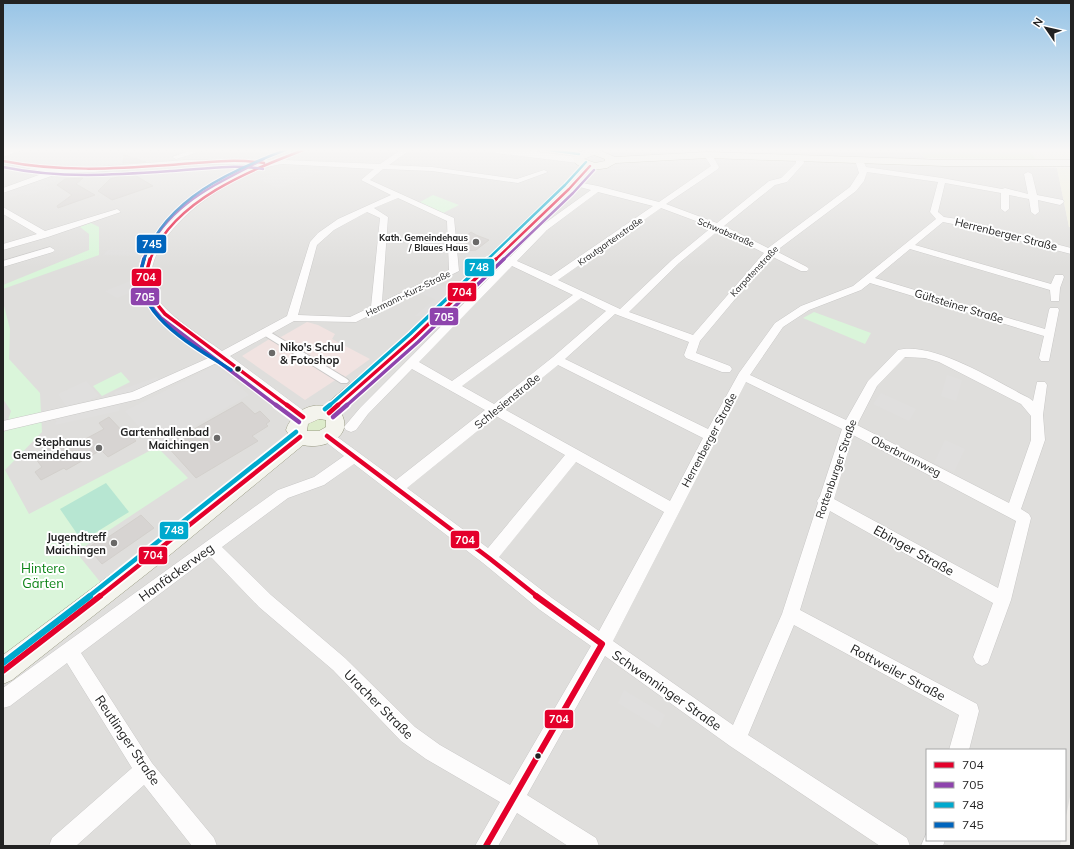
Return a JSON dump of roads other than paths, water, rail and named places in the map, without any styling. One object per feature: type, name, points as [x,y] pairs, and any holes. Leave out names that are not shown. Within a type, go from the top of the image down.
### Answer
[{"type":"main road","points":[[329,413],[505,259],[570,189]]},
{"type":"main road","points":[[3,671],[146,561],[319,412],[333,415],[337,423],[327,436],[313,440],[302,427]]},
{"type":"street","points":[[220,189],[190,207],[179,217],[163,236],[149,260],[147,284],[154,301],[165,314],[222,356],[302,427]]},
{"type":"street","name":"Hermann-Kurz-Straße","points":[[3,426],[135,396],[200,368],[292,318],[352,320],[454,271],[451,220],[385,189]]},
{"type":"street","points":[[351,427],[505,259],[597,189]]},
{"type":"street","name":"Schwabstraße","points":[[600,189],[660,205],[719,227],[804,269]]},
{"type":"street","name":"Krautgartenstraße","points":[[552,280],[684,189]]},
{"type":"street","name":"Schlesienstraße","points":[[397,488],[618,312],[676,261],[765,189]]},
{"type":"street","name":"Karpatenstraße","points":[[695,340],[770,251],[842,196],[846,195],[852,189]]},
{"type":"street","points":[[940,189],[934,212],[941,219]]},
{"type":"street","points":[[996,189],[1060,202]]},
{"type":"street","points":[[1031,189],[1035,212]]},
{"type":"street","points":[[1005,190],[1005,209]]},
{"type":"street","points":[[292,318],[314,244],[331,226],[399,195]]},
{"type":"street","points":[[369,209],[384,217],[376,309]]},
{"type":"street","points":[[3,210],[45,235]]},
{"type":"street","points":[[3,247],[117,212]]},
{"type":"street","name":"Herrenberger Straße","points":[[486,846],[602,644],[710,436],[743,376],[779,325],[805,308],[857,288],[941,219],[964,223],[1071,251]]},
{"type":"street","points":[[909,246],[1055,299]]},
{"type":"street","points":[[3,264],[50,250]]},
{"type":"street","points":[[505,259],[618,312],[695,340],[690,355],[726,369]]},
{"type":"street","points":[[1045,358],[1059,277]]},
{"type":"street","name":"Gültsteiner Straße","points":[[868,278],[1050,334]]},
{"type":"street","points":[[452,386],[580,294]]},
{"type":"street","points":[[265,332],[344,381]]},
{"type":"street","name":"Rottenburger Straße","points":[[737,739],[790,614],[824,501],[849,427],[872,384],[902,353],[925,354],[943,359],[1025,401],[1037,415]]},
{"type":"street","points":[[557,360],[710,436]]},
{"type":"street","points":[[411,363],[672,509]]},
{"type":"street","name":"Oberbrunnweg","points":[[743,376],[849,427],[1018,514]]},
{"type":"street","points":[[982,657],[1003,600],[1018,514],[1038,440],[1037,415],[1041,385]]},
{"type":"street","name":"Schwenninger Straße","points":[[327,436],[489,558],[546,604],[737,739],[899,846]]},
{"type":"street","points":[[489,558],[573,454]]},
{"type":"street","name":"Hanfäckerweg","points":[[3,699],[283,494],[319,481],[355,456]]},
{"type":"street","name":"Ebinger Straße","points":[[824,501],[1003,600]]},
{"type":"street","name":"Uracher Straße","points":[[211,547],[265,602],[339,664],[408,734],[433,752],[513,798],[588,846]]},
{"type":"street","name":"Rottweiler Straße","points":[[790,614],[970,711],[959,749]]},
{"type":"street","name":"Reutlinger Straße","points":[[69,650],[145,770],[206,846]]},
{"type":"street","points":[[60,846],[145,770]]},
{"type":"place","name":"Kath. Gemeindehaus / Blaues Haus","points":[[476,242]]},
{"type":"place","name":"Niko's Schul & Fotoshop","points":[[272,353]]},
{"type":"place","name":"Gartenhallenbad Maichingen","points":[[217,438]]},
{"type":"place","name":"Stephanus Gemeindehaus","points":[[99,448]]},
{"type":"place","name":"Jugendtreff Maichingen","points":[[114,543]]},
{"type":"park label","name":"Hintere Gärten","points":[[43,576]]}]
